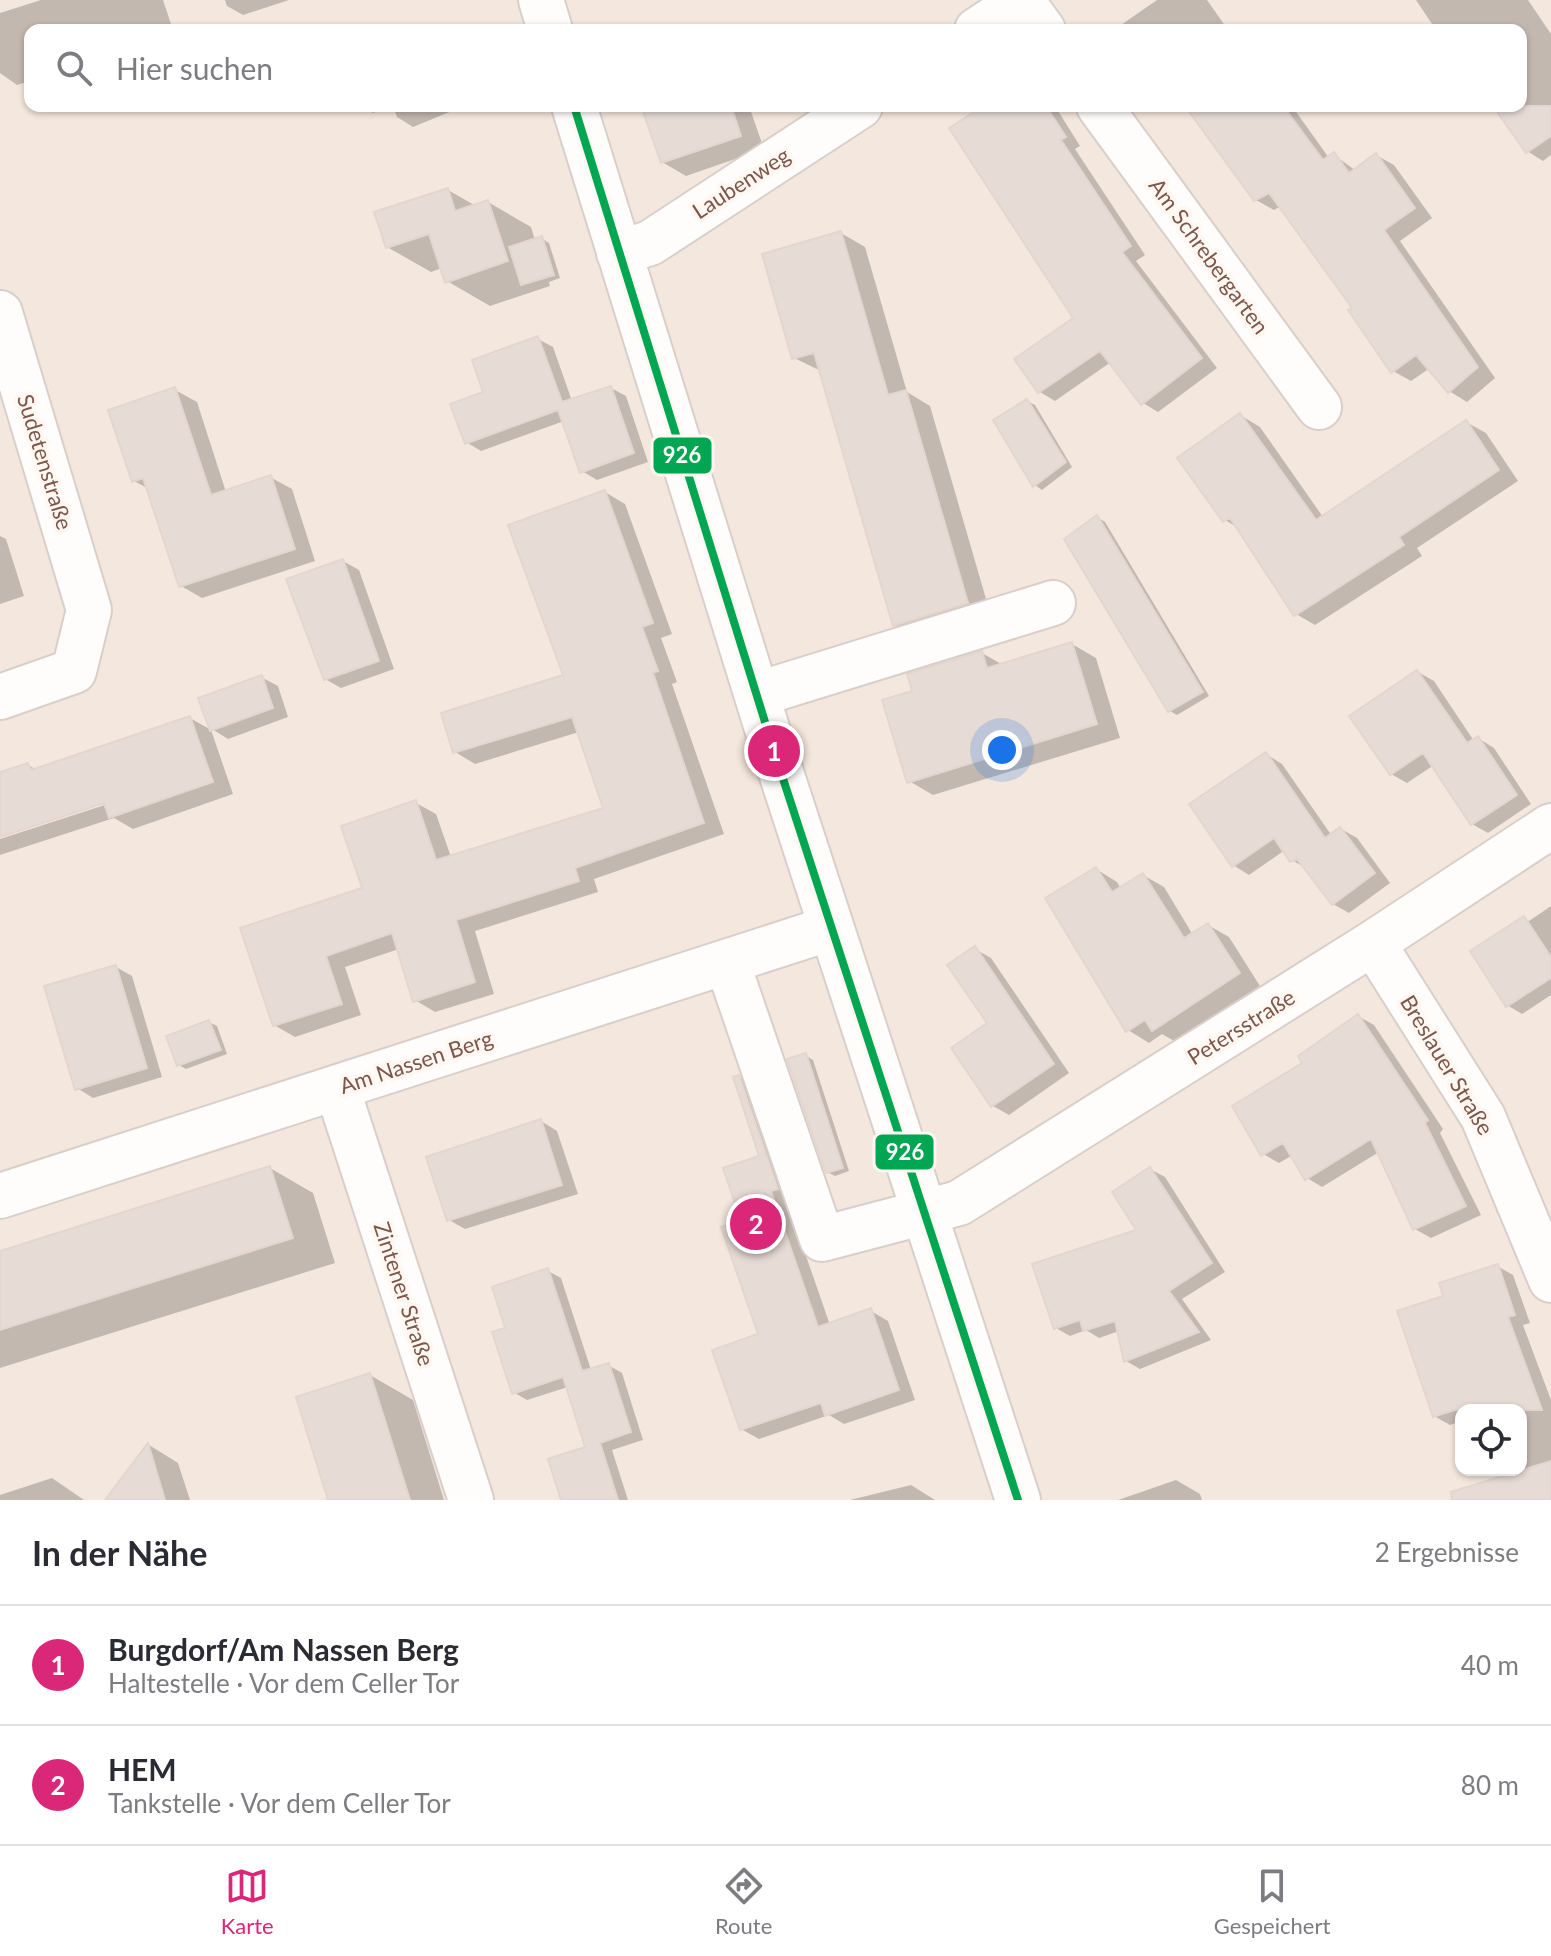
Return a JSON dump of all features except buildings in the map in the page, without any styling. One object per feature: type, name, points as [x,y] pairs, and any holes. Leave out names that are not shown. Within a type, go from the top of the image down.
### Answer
[{"type":"street","points":[[541,0],[548,24]]},
{"type":"street","points":[[986,24],[1023,0],[1039,24]]},
{"type":"street","points":[[576,112],[831,928],[1018,1500]]},
{"type":"street","name":"Laubenweg","points":[[619,253],[650,243],[851,112]]},
{"type":"street","name":"Am Schrebergarten","points":[[1103,112],[1319,407]]},
{"type":"street","name":"Sudetenstraße","points":[[0,313],[89,610],[74,671],[0,697]]},
{"type":"street","points":[[758,694],[1053,603]]},
{"type":"street","name":"Petersstraße","points":[[727,962],[822,1239],[959,1203],[1373,943],[1551,826]]},
{"type":"street","name":"Am Nassen Berg","points":[[0,1196],[831,928]]},
{"type":"street","name":"Breslauer Straße","points":[[1373,943],[1483,1117],[1551,1280]]},
{"type":"street","name":"Zintener Straße","points":[[337,1088],[471,1500]]},
{"type":"shaded area","points":[[0,0],[1551,0],[1551,1500],[0,1500]]},
{"type":"transit line","name":"926","points":[[576,112],[774,751],[1018,1500]]},
{"type":"place","name":"Burgdorf/Am Nassen Berg","points":[[774,751]]},
{"type":"place","name":"HEM","points":[[756,1224]]}]
